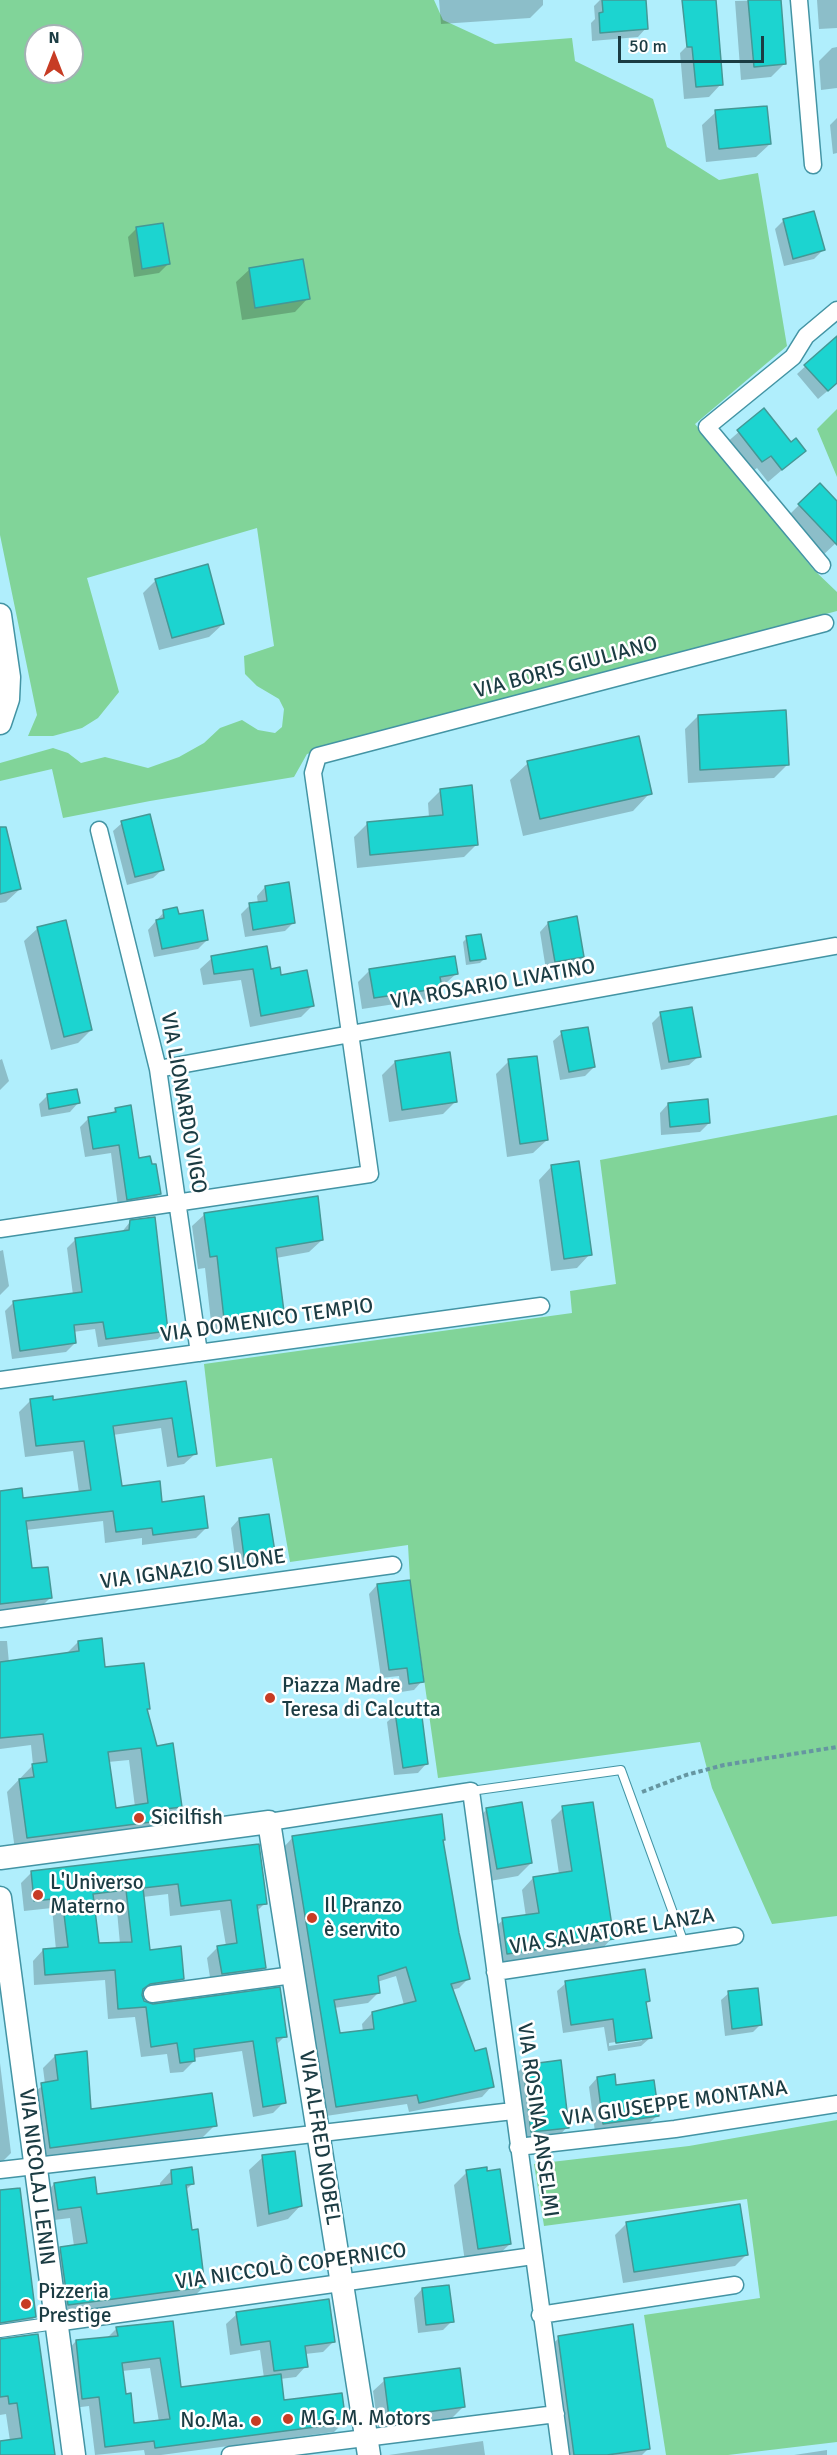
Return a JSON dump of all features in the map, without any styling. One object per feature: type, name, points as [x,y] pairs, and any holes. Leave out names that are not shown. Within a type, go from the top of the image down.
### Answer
[{"type":"main road","points":[[0,615],[9,677],[8,699],[0,723]]},
{"type":"main road","points":[[0,1858],[269,1822]]},
{"type":"main road","name":"VIA ALFRED NOBEL","points":[[269,1822],[368,2447]]},
{"type":"main road","name":"VIA NICOLAJ LENIN","points":[[0,1898],[74,2455]]},
{"type":"street","points":[[799,0],[813,165]]},
{"type":"street","points":[[822,564],[707,427],[793,357],[806,336],[837,310]]},
{"type":"street","name":"VIA BORIS GIULIANO","points":[[351,1033],[313,773],[318,756],[825,623]]},
{"type":"street","name":"VIA LIONARDO VIGO","points":[[99,830],[159,1069],[200,1353]]},
{"type":"street","name":"VIA ROSARIO LIVATINO","points":[[159,1069],[836,946]]},
{"type":"street","points":[[0,1229],[370,1174],[351,1033]]},
{"type":"street","name":"VIA DOMENICO TEMPIO","points":[[0,1380],[541,1306]]},
{"type":"street","name":"VIA IGNAZIO SILONE","points":[[0,1619],[393,1565]]},
{"type":"street","points":[[269,1822],[471,1791]]},
{"type":"street","name":"VIA ROSINA ANSELMI","points":[[471,1791],[540,2315],[561,2455]]},
{"type":"street","name":"VIA SALVATORE LANZA","points":[[495,1972],[735,1936]]},
{"type":"street","points":[[152,1994],[293,1975]]},
{"type":"street","name":"VIA GIUSEPPE MONTANA","points":[[518,2147],[675,2129],[837,2104]]},
{"type":"street","points":[[0,2170],[513,2111]]},
{"type":"street","name":"VIA NICCOLÒ COPERNICO","points":[[55,2323],[533,2256]]},
{"type":"street","points":[[540,2315],[735,2285]]},
{"type":"street","points":[[0,2331],[55,2323]]},
{"type":"street","points":[[231,2455],[368,2447],[556,2414]]},
{"type":"lane","points":[[471,1791],[621,1770],[684,1944]]},
{"type":"path","points":[[631,1796],[686,1775],[723,1765],[837,1747]]},
{"type":"green space","points":[[0,0],[434,0],[443,20],[495,44],[572,38],[575,61],[653,99],[667,147],[719,180],[758,173],[787,346],[695,424],[813,569],[837,592],[837,611],[307,754],[294,777],[63,818],[52,769],[0,781],[0,763],[53,748],[68,753],[81,763],[105,757],[148,768],[179,757],[204,743],[220,728],[242,720],[258,730],[275,733],[282,727],[284,709],[279,699],[257,686],[245,674],[244,656],[274,646],[257,528],[87,578],[119,692],[98,718],[82,728],[53,736],[28,736],[37,715],[0,535]]},
{"type":"green space","points":[[837,409],[837,477],[817,429]]},
{"type":"green space","points":[[837,1115],[837,1916],[772,1924],[712,1788],[700,1742],[438,1778],[410,1580],[408,1545],[290,1562],[272,1458],[216,1467],[204,1364],[572,1313],[570,1291],[616,1284],[600,1160]]},
{"type":"green space","points":[[837,2120],[837,2442],[728,2455],[666,2455],[644,2315],[760,2298],[747,2199],[544,2226],[534,2164],[689,2146]]},
{"type":"building","points":[[602,0],[646,0],[648,29],[600,33],[599,13],[603,12]]},
{"type":"building","points":[[682,0],[716,0],[723,85],[696,87],[692,47],[687,47]]},
{"type":"building","points":[[748,0],[781,0],[786,64],[754,67]]},
{"type":"building","points":[[767,106],[771,144],[719,149],[715,110]]},
{"type":"building","points":[[814,211],[825,250],[793,259],[783,219]]},
{"type":"building","points":[[163,223],[170,264],[142,269],[136,227]]},
{"type":"building","points":[[303,259],[310,299],[255,308],[249,268]]},
{"type":"building","points":[[837,336],[837,383],[828,391],[804,365]]},
{"type":"building","points":[[764,408],[791,442],[796,438],[806,451],[782,470],[771,456],[762,462],[737,430]]},
{"type":"building","points":[[820,483],[837,501],[837,545],[798,504]]},
{"type":"building","points":[[208,564],[224,624],[172,638],[155,579]]},
{"type":"building","points":[[786,710],[789,765],[700,770],[698,715]]},
{"type":"building","points":[[639,736],[652,794],[540,819],[527,761]]},
{"type":"building","points":[[472,785],[478,845],[370,855],[367,822],[443,815],[440,789]]},
{"type":"building","points":[[150,814],[164,870],[135,877],[121,821]]},
{"type":"building","points":[[0,827],[6,827],[21,889],[0,894]]},
{"type":"building","points":[[289,882],[295,923],[253,930],[249,903],[267,901],[265,886]]},
{"type":"building","points":[[177,907],[179,914],[203,910],[208,940],[162,949],[156,920],[164,918],[163,910]]},
{"type":"building","points":[[577,916],[584,957],[555,962],[548,922]]},
{"type":"building","points":[[66,920],[92,1030],[64,1037],[37,927]]},
{"type":"building","points":[[481,934],[486,959],[470,961],[466,936]]},
{"type":"building","points":[[267,946],[271,969],[280,967],[281,975],[307,970],[314,1006],[261,1016],[253,969],[214,974],[211,956]]},
{"type":"building","points":[[455,956],[458,974],[440,977],[442,988],[374,998],[369,969]]},
{"type":"building","points":[[692,1007],[701,1057],[669,1062],[660,1012]]},
{"type":"building","points":[[588,1027],[595,1067],[569,1072],[561,1031]]},
{"type":"building","points":[[450,1052],[457,1102],[402,1110],[395,1061]]},
{"type":"building","points":[[537,1056],[548,1140],[520,1144],[508,1059]]},
{"type":"building","points":[[77,1089],[80,1103],[49,1109],[47,1094]]},
{"type":"building","points":[[708,1099],[710,1123],[670,1127],[668,1103]]},
{"type":"building","points":[[131,1105],[139,1158],[150,1156],[152,1164],[156,1164],[161,1194],[127,1200],[119,1145],[93,1149],[88,1117],[116,1112],[115,1108]]},
{"type":"building","points":[[579,1161],[592,1255],[564,1259],[551,1165]]},
{"type":"building","points":[[318,1196],[323,1240],[276,1248],[284,1312],[224,1319],[217,1256],[210,1257],[204,1213]]},
{"type":"building","points":[[155,1217],[168,1331],[106,1339],[103,1322],[74,1325],[76,1343],[20,1351],[13,1301],[82,1292],[75,1238],[129,1230],[130,1220]]},
{"type":"building","points":[[186,1381],[197,1454],[178,1457],[172,1418],[113,1426],[122,1486],[160,1481],[162,1502],[204,1496],[208,1528],[153,1535],[152,1528],[116,1532],[113,1511],[26,1521],[32,1568],[48,1567],[52,1598],[0,1604],[0,1491],[22,1488],[23,1498],[91,1490],[84,1441],[36,1446],[30,1399],[53,1396],[53,1400]]},
{"type":"building","points":[[269,1514],[275,1552],[244,1557],[239,1518]]},
{"type":"building","points":[[410,1580],[424,1682],[409,1684],[407,1668],[389,1670],[377,1584]]},
{"type":"building","points":[[102,1638],[105,1667],[144,1663],[150,1709],[147,1709],[157,1746],[173,1743],[182,1807],[165,1809],[167,1820],[27,1838],[19,1779],[34,1777],[32,1764],[47,1762],[43,1734],[0,1738],[0,1662],[79,1651],[78,1641]],"holes":[[[141,1748],[148,1803],[116,1808],[108,1752]]]},
{"type":"building","points":[[421,1709],[428,1764],[403,1768],[395,1712]]},
{"type":"building","points":[[522,1802],[532,1863],[497,1869],[486,1808]]},
{"type":"building","points":[[593,1802],[614,1939],[507,1954],[502,1918],[539,1913],[533,1877],[572,1871],[562,1806]]},
{"type":"building","points":[[442,1814],[445,1840],[443,1840],[459,1933],[470,1979],[451,1984],[475,2051],[486,2048],[494,2087],[419,2103],[417,2095],[336,2107],[292,1836]],"holes":[[[406,1967],[416,2001],[372,2012],[374,2029],[340,2033],[334,2000],[380,1993],[378,1976]]]},
{"type":"building","points":[[259,1844],[267,1904],[257,1905],[266,1968],[222,1974],[217,1946],[237,1943],[231,1900],[181,1906],[178,1884],[143,1888],[150,1950],[181,1946],[184,1979],[150,1984],[143,1989],[142,1995],[144,2001],[153,2004],[280,1987],[287,2037],[276,2038],[286,2103],[263,2107],[253,2041],[194,2049],[195,2061],[180,2063],[177,2043],[151,2047],[146,2007],[118,2009],[115,1970],[45,1975],[43,1949],[68,1947],[62,1898],[34,1901],[31,1871]],"holes":[[[126,1890],[132,1942],[99,1943],[93,1894]]]},
{"type":"building","points":[[645,1969],[650,2001],[646,2002],[652,2038],[616,2043],[613,2019],[571,2025],[565,1981]]},
{"type":"building","points":[[758,1988],[762,2025],[732,2029],[728,1991]]},
{"type":"building","points":[[87,2051],[91,2109],[212,2093],[217,2126],[50,2148],[41,2083],[58,2080],[55,2055]]},
{"type":"building","points":[[561,2060],[569,2128],[531,2132],[523,2065]]},
{"type":"building","points":[[615,2074],[616,2085],[654,2080],[659,2116],[603,2124],[597,2077]]},
{"type":"building","points":[[295,2151],[302,2206],[269,2214],[262,2155]]},
{"type":"building","points":[[192,2167],[194,2184],[186,2185],[192,2230],[198,2229],[205,2287],[68,2305],[60,2247],[87,2243],[81,2207],[58,2210],[54,2183],[95,2177],[97,2194],[172,2184],[171,2170]]},
{"type":"building","points":[[487,2167],[487,2171],[500,2169],[511,2244],[478,2249],[466,2170]]},
{"type":"building","points":[[20,2188],[36,2317],[0,2323],[0,2190]]},
{"type":"building","points":[[740,2204],[748,2255],[634,2272],[626,2222]]},
{"type":"building","points":[[449,2285],[454,2322],[426,2325],[422,2288]]},
{"type":"building","points":[[329,2299],[335,2342],[305,2346],[308,2367],[274,2371],[270,2341],[241,2345],[236,2312]]},
{"type":"building","points":[[173,2321],[181,2387],[281,2374],[284,2400],[342,2393],[346,2423],[155,2448],[154,2441],[105,2447],[99,2397],[82,2399],[76,2340],[118,2336],[116,2327]],"holes":[[[160,2358],[170,2419],[134,2423],[131,2393],[126,2394],[122,2363]]]},
{"type":"building","points":[[633,2324],[650,2449],[607,2455],[574,2455],[558,2336]]},
{"type":"building","points":[[38,2334],[55,2455],[0,2455],[0,2441],[22,2438],[17,2403],[9,2404],[8,2396],[0,2397],[0,2339]]},
{"type":"building","points":[[460,2368],[465,2407],[389,2417],[384,2378]]},
{"type":"place","name":"Piazza Madre Teresa di Calcutta","points":[[270,1698]]},
{"type":"place","name":"Sicilfish","points":[[139,1818]]},
{"type":"place","name":"L'Universo Materno","points":[[38,1895]]},
{"type":"place","name":"Il Pranzo è servito","points":[[312,1918]]},
{"type":"place","name":"Pizzeria Prestige","points":[[26,2304]]},
{"type":"place","name":"M.G.M. Motors","points":[[288,2419]]},
{"type":"place","name":"No.Ma.","points":[[256,2421]]}]
